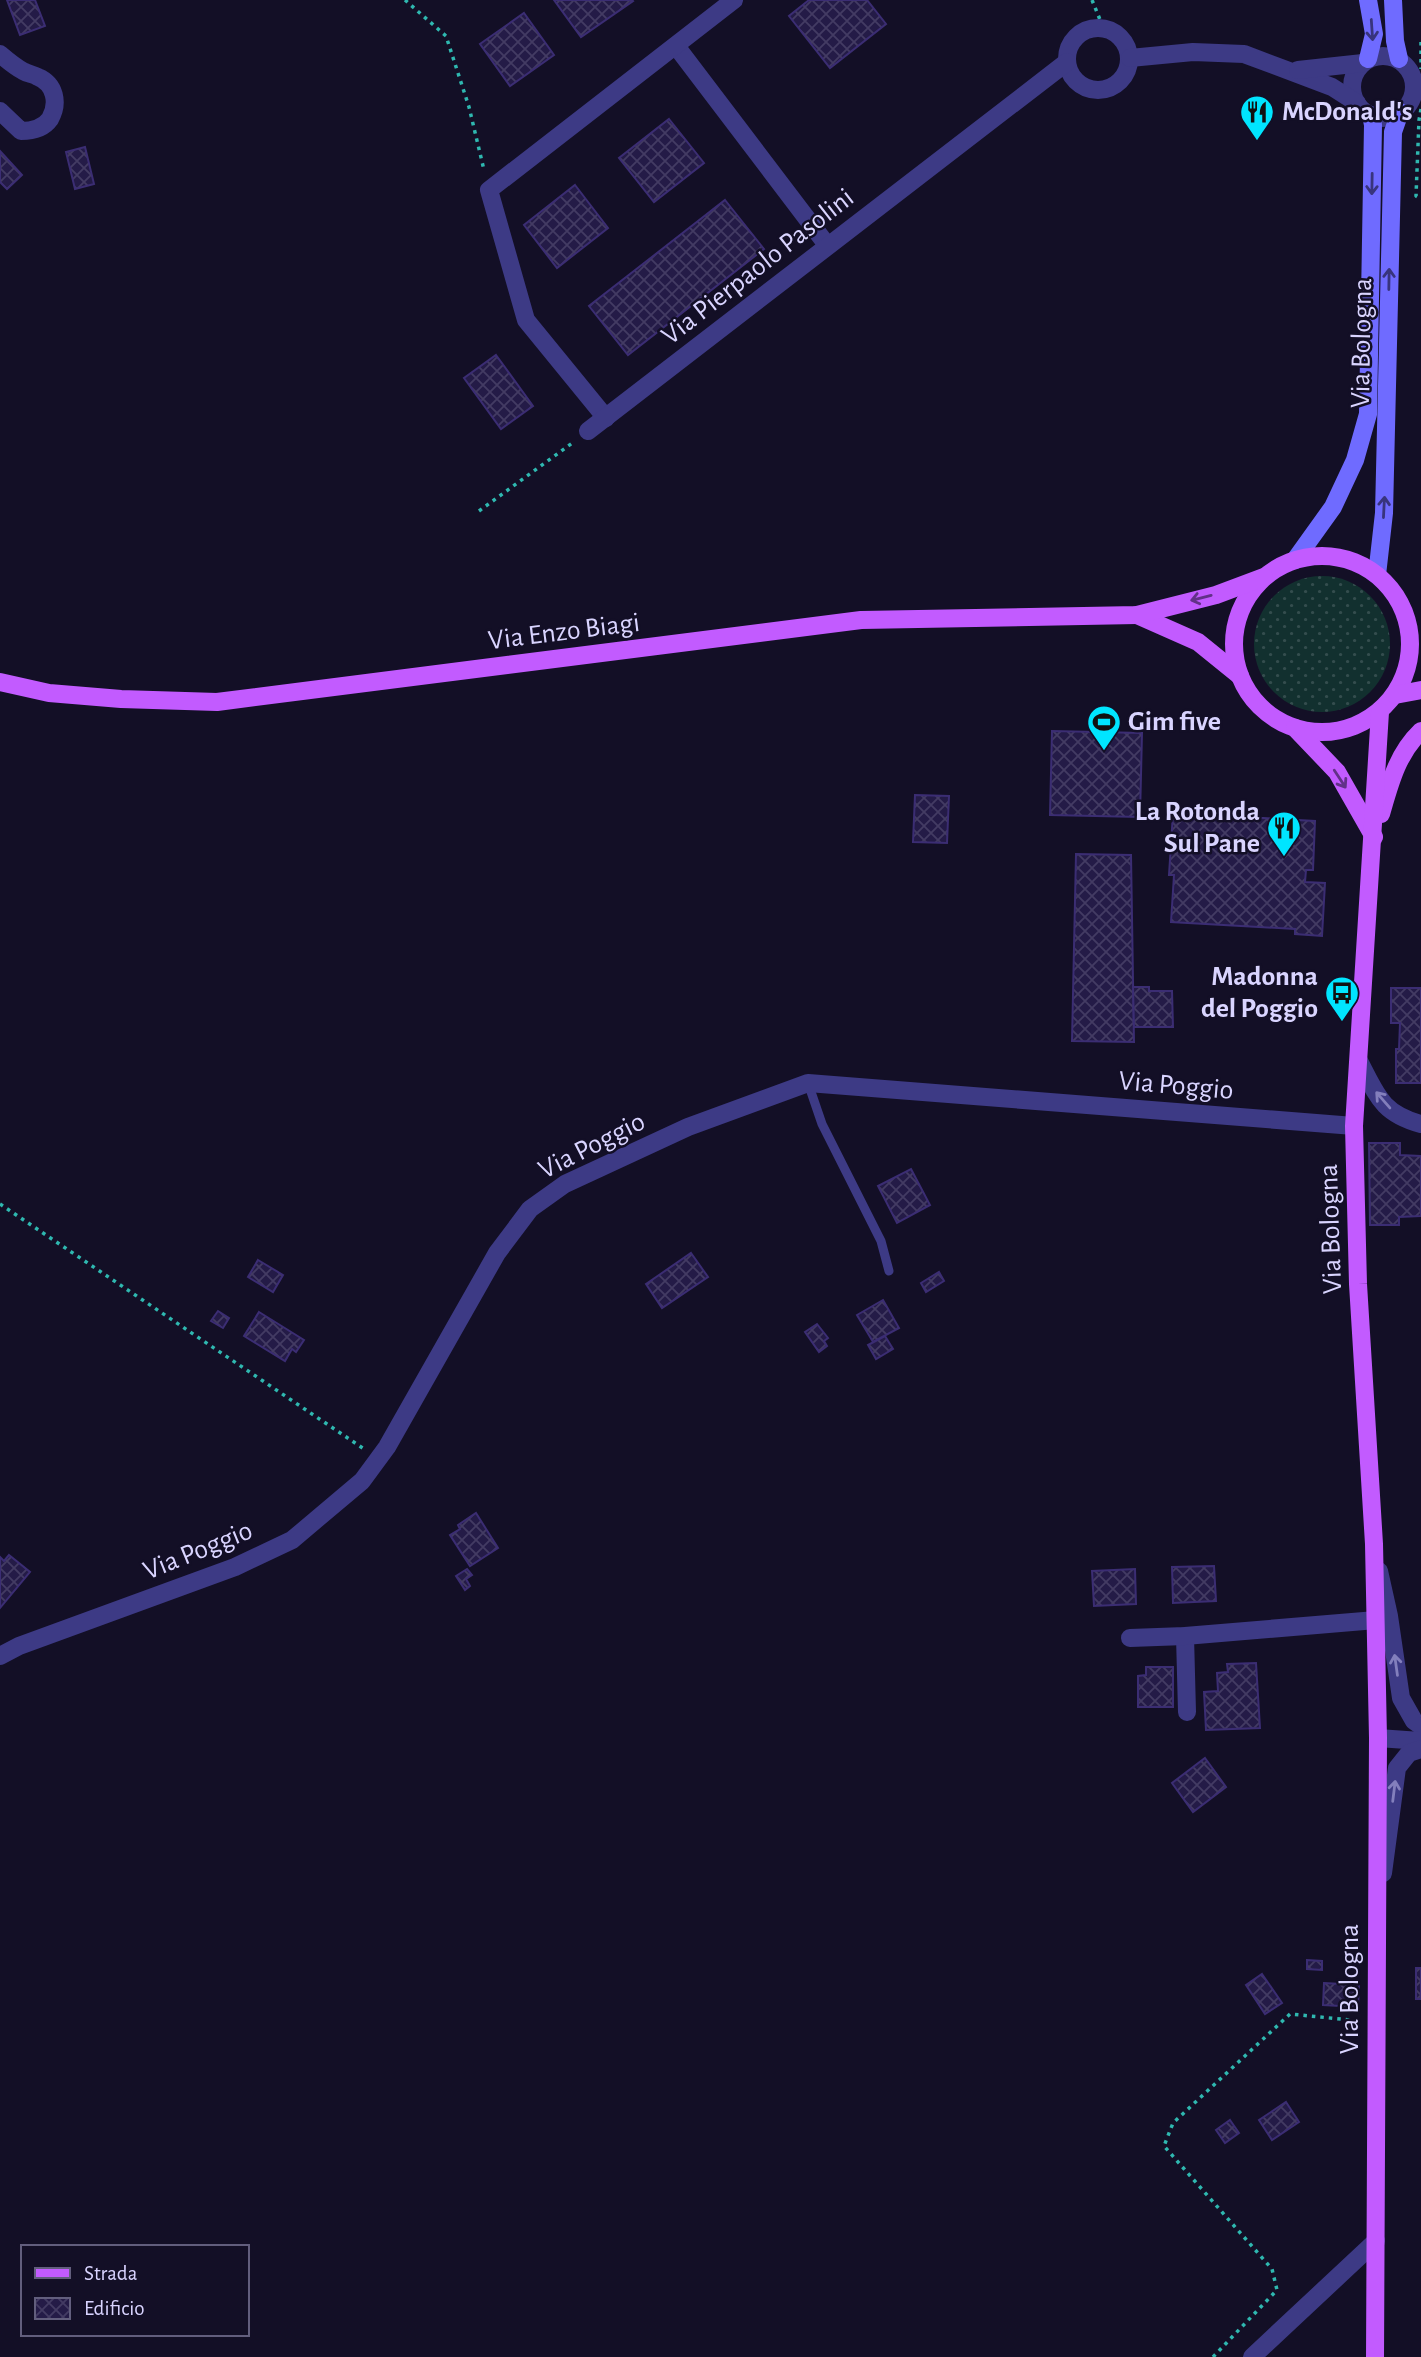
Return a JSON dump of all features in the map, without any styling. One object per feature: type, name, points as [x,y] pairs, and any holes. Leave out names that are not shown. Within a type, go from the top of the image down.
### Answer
[{"type":"main road","points":[[1366,61],[1374,34],[1368,0]]},
{"type":"main road","name":"Via Bologna","points":[[1393,0],[1399,60]]},
{"type":"main road","name":"Via Bologna","points":[[1377,575],[1384,513],[1393,132],[1400,112]]},
{"type":"main road","name":"Via Bologna","points":[[1296,560],[1333,507],[1355,460],[1368,414],[1371,116]]},
{"type":"main road","name":"Via Bologna","points":[[1324,556],[1352,561],[1377,575],[1391,589],[1402,606],[1410,628],[1411,651],[1406,674],[1395,695],[1380,712],[1361,724],[1340,731],[1317,733],[1295,728],[1277,720],[1261,708],[1248,693],[1240,676],[1234,649],[1237,622],[1252,590],[1264,577],[1279,567],[1296,560],[1324,556]]},
{"type":"main road","name":"Via Enzo Biagi","points":[[0,682],[49,693],[121,699],[217,702],[861,621],[1137,615],[1216,595],[1264,577]]},
{"type":"main road","points":[[1402,606],[1421,620]]},
{"type":"main road","name":"Via Enzo Biagi","points":[[1137,615],[1198,642],[1240,676]]},
{"type":"main road","points":[[1395,695],[1421,690]]},
{"type":"main road","name":"Via Bologna","points":[[1375,2357],[1378,1738],[1376,1620],[1358,1284],[1354,1126],[1380,712]]},
{"type":"main road","name":"Via Bologna","points":[[1295,728],[1337,772],[1374,837]]},
{"type":"main road","points":[[1374,837],[1396,765],[1421,731]]},
{"type":"street","points":[[606,418],[526,320],[489,190],[734,0]]},
{"type":"street","points":[[1103,27],[1122,38],[1128,47],[1130,58],[1124,78],[1116,85],[1095,90],[1076,81],[1067,62],[1070,43],[1076,36],[1084,30],[1103,27]]},
{"type":"street","points":[[676,46],[827,245]]},
{"type":"street","points":[[1130,58],[1193,52],[1244,54],[1332,87],[1371,116],[1391,116],[1400,112]]},
{"type":"street","points":[[0,54],[26,73],[40,77],[51,86],[54,94],[54,110],[47,123],[34,131],[21,131],[0,111]]},
{"type":"street","points":[[1291,71],[1366,61],[1378,56],[1399,60]]},
{"type":"street","name":"Via Bologna","points":[[1399,60],[1412,77],[1413,87],[1412,98],[1400,112]]},
{"type":"street","points":[[1357,103],[1352,85],[1354,74],[1366,61]]},
{"type":"street","name":"Via Pierpaolo Pasolini","points":[[588,431],[1067,62]]},
{"type":"street","points":[[1359,1060],[1378,1099],[1400,1118],[1421,1124]]},
{"type":"street","name":"Via Poggio","points":[[0,1656],[19,1646],[236,1567],[292,1540],[362,1481],[379,1459],[497,1253],[530,1209],[565,1184],[688,1127],[808,1083],[1354,1126]]},
{"type":"street","points":[[1374,1545],[1389,1616],[1401,1698],[1414,1720],[1421,1726]]},
{"type":"street","points":[[1130,1638],[1376,1620]]},
{"type":"street","points":[[1185,1636],[1187,1712]]},
{"type":"street","points":[[1378,1738],[1421,1741]]},
{"type":"street","points":[[1376,1932],[1397,1768],[1409,1753],[1421,1749]]},
{"type":"street","points":[[1252,2357],[1376,2241]]},
{"type":"lane","points":[[808,1083],[822,1124],[881,1241],[889,1271]]},
{"type":"path","points":[[405,0],[446,36],[469,107],[489,190]]},
{"type":"path","points":[[1093,0],[1103,27]]},
{"type":"path","points":[[1421,42],[1421,69]]},
{"type":"path","points":[[1421,109],[1416,196],[1421,199]]},
{"type":"path","points":[[479,511],[588,431]]},
{"type":"path","points":[[0,1204],[379,1459]]},
{"type":"path","points":[[1213,2357],[1277,2290],[1272,2269],[1164,2146],[1174,2123],[1290,2014],[1376,2022]]},
{"type":"green space","points":[[1322,576],[1348,581],[1370,596],[1385,618],[1390,644],[1385,670],[1370,692],[1348,707],[1322,712],[1296,707],[1274,692],[1259,670],[1254,644],[1259,618],[1274,596],[1296,581]]},
{"type":"building","points":[[7,0],[35,0],[45,26],[20,35]]},
{"type":"building","points":[[554,0],[632,0],[633,1],[581,37]]},
{"type":"building","points":[[809,0],[867,0],[886,24],[830,68],[789,16]]},
{"type":"building","points":[[524,13],[554,55],[510,86],[480,44]]},
{"type":"building","points":[[669,119],[704,163],[654,202],[619,158]]},
{"type":"building","points":[[85,147],[94,184],[75,189],[66,152]]},
{"type":"building","points":[[0,151],[22,175],[7,189],[0,182]]},
{"type":"building","points":[[575,185],[608,228],[557,268],[524,225]]},
{"type":"building","points":[[725,200],[764,249],[628,355],[589,306]]},
{"type":"building","points":[[496,355],[533,406],[501,429],[464,378]]},
{"type":"building","points":[[1052,731],[1142,733],[1140,817],[1050,815]]},
{"type":"building","points":[[915,795],[949,796],[947,843],[913,842]]},
{"type":"building","points":[[1173,813],[1315,821],[1313,870],[1306,870],[1305,882],[1325,883],[1322,936],[1295,934],[1295,929],[1171,922],[1174,875],[1169,875]]},
{"type":"building","points":[[1076,854],[1131,855],[1134,1042],[1072,1041]]},
{"type":"building","points":[[1133,987],[1149,987],[1149,991],[1172,991],[1173,1027],[1134,1027]]},
{"type":"building","points":[[1391,988],[1421,988],[1421,1083],[1396,1083],[1396,1049],[1399,1049],[1400,1023],[1391,1023]]},
{"type":"building","points":[[1369,1143],[1400,1143],[1400,1155],[1421,1156],[1421,1216],[1399,1217],[1399,1225],[1370,1225]]},
{"type":"building","points":[[911,1169],[930,1205],[897,1223],[878,1186]]},
{"type":"building","points":[[691,1253],[708,1277],[662,1308],[646,1284]]},
{"type":"building","points":[[258,1260],[283,1275],[273,1292],[248,1277]]},
{"type":"building","points":[[939,1272],[944,1281],[926,1292],[921,1283]]},
{"type":"building","points":[[883,1300],[899,1328],[873,1342],[857,1315]]},
{"type":"building","points":[[218,1311],[229,1318],[223,1328],[211,1321]]},
{"type":"building","points":[[259,1312],[304,1340],[296,1352],[292,1349],[285,1361],[244,1336]]},
{"type":"building","points":[[817,1324],[828,1338],[824,1341],[827,1346],[819,1352],[805,1332]]},
{"type":"building","points":[[885,1336],[893,1349],[876,1359],[868,1345]]},
{"type":"building","points":[[476,1513],[498,1548],[470,1566],[450,1535],[460,1529],[458,1525]]},
{"type":"building","points":[[9,1555],[30,1572],[0,1608],[0,1557],[4,1561]]},
{"type":"building","points":[[1214,1566],[1216,1601],[1173,1603],[1172,1567]]},
{"type":"building","points":[[467,1569],[472,1575],[466,1579],[470,1586],[465,1590],[456,1576]]},
{"type":"building","points":[[1135,1569],[1136,1604],[1094,1606],[1092,1571]]},
{"type":"building","points":[[1256,1663],[1260,1728],[1206,1730],[1204,1692],[1218,1691],[1217,1673],[1228,1672],[1227,1664]]},
{"type":"building","points":[[1146,1667],[1173,1667],[1173,1707],[1138,1707],[1138,1676],[1146,1675]]},
{"type":"building","points":[[1205,1758],[1226,1787],[1193,1812],[1172,1783]]},
{"type":"building","points":[[1307,1960],[1322,1961],[1322,1970],[1307,1969]]},
{"type":"building","points":[[1416,1968],[1421,1968],[1421,1999],[1416,1999]]},
{"type":"building","points":[[1262,1974],[1282,2003],[1265,2014],[1246,1985]]},
{"type":"building","points":[[1324,1983],[1359,1985],[1358,2007],[1323,2005]]},
{"type":"building","points":[[1286,2102],[1299,2122],[1272,2140],[1259,2120]]},
{"type":"building","points":[[1230,2120],[1239,2133],[1225,2143],[1216,2130]]},
{"type":"place","name":"McDonald's","points":[[1257,142]]},
{"type":"place","name":"Gim five","points":[[1104,752]]},
{"type":"place","name":"La Rotonda Sul Pane","points":[[1284,858]]},
{"type":"place","name":"Madonna del Poggio","points":[[1342,1023]]}]
